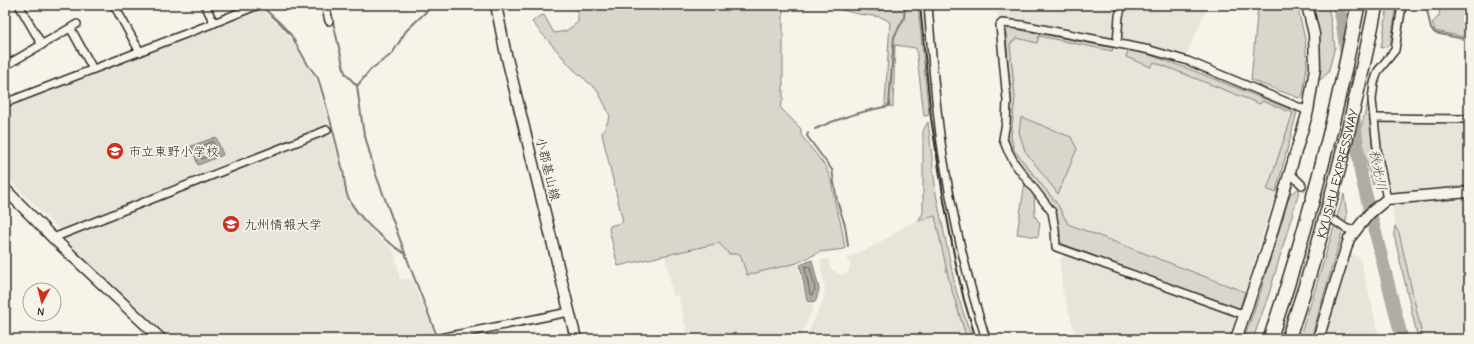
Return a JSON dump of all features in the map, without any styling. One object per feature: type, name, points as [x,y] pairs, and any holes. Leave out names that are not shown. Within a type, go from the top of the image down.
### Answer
[{"type":"highway","name":"KYUSHU EXPRESSWAY","points":[[1270,339],[1300,244],[1331,134],[1358,5]]},
{"type":"highway","name":"KYUSHU EXPRESSWAY","points":[[1288,339],[1318,245],[1337,177],[1352,120],[1376,5]]},
{"type":"street","points":[[20,5],[42,45]]},
{"type":"street","points":[[114,5],[140,52]]},
{"type":"street","points":[[205,5],[214,23]]},
{"type":"street","points":[[5,103],[140,52],[258,5]]},
{"type":"street","points":[[325,5],[329,21]]},
{"type":"street","name":"小郡基山線","points":[[496,5],[505,50],[576,339]]},
{"type":"street","points":[[928,5],[943,155],[967,274],[986,339]]},
{"type":"street","points":[[1117,43],[1119,16],[1122,5]]},
{"type":"street","points":[[1236,339],[1290,173],[1308,111],[1315,68],[1314,34],[1306,5]]},
{"type":"street","points":[[1385,201],[1378,157],[1372,100],[1374,83],[1378,71],[1395,50],[1402,5]]},
{"type":"street","points":[[1244,315],[1056,247],[1052,212],[1015,164],[1006,149],[1003,139],[1007,101],[1000,25],[1002,23],[1150,50],[1188,61],[1308,111]]},
{"type":"street","points":[[5,66],[74,26],[93,70]]},
{"type":"street","points":[[1374,118],[1469,119]]},
{"type":"street","points":[[53,238],[328,130]]},
{"type":"street","points":[[1290,173],[1302,185]]},
{"type":"street","points":[[5,189],[53,238],[161,339]]},
{"type":"street","points":[[1318,339],[1349,239],[1369,214],[1385,201],[1469,192]]},
{"type":"street","points":[[1335,221],[1347,229],[1356,230]]},
{"type":"street","points":[[434,339],[569,312]]},
{"type":"shaded area","points":[[573,5],[783,5],[783,100],[780,107],[801,129],[801,135],[826,167],[831,180],[845,249],[820,252],[797,263],[747,275],[740,254],[729,254],[719,243],[618,266],[609,229],[610,226],[623,222],[602,134],[610,116],[597,90],[573,69],[532,22],[538,17],[544,15],[554,33],[566,31],[578,22],[578,13]]},
{"type":"shaded area","points":[[823,5],[850,5],[876,11],[890,5],[918,5],[929,115],[924,116],[916,48],[895,45],[893,107],[885,104],[890,22],[881,17],[858,14]]},
{"type":"shaded area","points":[[999,5],[1119,5],[1114,38],[1001,19],[998,15]]},
{"type":"shaded area","points":[[1123,5],[1208,5],[1186,56],[1120,39]]},
{"type":"shaded area","points":[[1258,5],[1298,9],[1305,39],[1307,65],[1303,95],[1299,98],[1251,80]]},
{"type":"shaded area","points":[[1313,5],[1328,5],[1335,47],[1328,73],[1320,80],[1319,36]]},
{"type":"shaded area","points":[[1388,5],[1397,5],[1390,45],[1381,48]]},
{"type":"shaded area","points":[[1440,7],[1469,10],[1469,38],[1435,31],[1432,23],[1439,16]]},
{"type":"shaded area","points":[[261,9],[288,34],[307,67],[316,79],[329,125],[62,229],[55,226],[5,175],[5,107],[108,69]]},
{"type":"shaded area","points":[[1010,28],[1147,54],[1297,112],[1276,192],[1240,308],[1063,244],[1054,210],[1010,151],[1010,102],[1006,31]]},
{"type":"shaded area","points":[[1010,28],[1113,48],[1112,51],[1039,36],[1037,43],[1017,38],[1010,44],[1015,97],[1011,137],[1014,150],[1058,205],[1068,224],[1245,292],[1240,308],[1236,309],[1063,244],[1059,240],[1054,210],[1010,151],[1008,133],[1010,102],[1006,31]]},
{"type":"shaded area","points":[[1128,50],[1147,54],[1189,69],[1297,112],[1276,192],[1267,190],[1293,113],[1262,101],[1260,104],[1154,62],[1151,67],[1126,57]]},
{"type":"shaded area","points":[[1368,102],[1380,181],[1373,185],[1359,135]]},
{"type":"shaded area","points":[[1021,117],[1071,137],[1077,149],[1058,194],[1025,151],[1019,132]]},
{"type":"shaded area","points":[[1399,120],[1469,121],[1469,186],[1392,193],[1380,138],[1381,122]]},
{"type":"shaded area","points":[[928,122],[936,194],[956,290],[972,339],[967,339],[949,281],[935,216],[918,221],[923,213],[923,131]]},
{"type":"shaded area","name":"九州情報大学","points":[[331,132],[342,175],[345,194],[354,211],[378,238],[394,250],[400,280],[411,278],[437,339],[168,339],[65,240],[65,236]]},
{"type":"shaded area","points":[[1025,182],[1034,194],[1035,216],[1040,223],[1038,237],[1017,234]]},
{"type":"shaded area","points":[[1300,188],[1269,294],[1253,339],[1244,339],[1260,293],[1290,194]]},
{"type":"shaded area","points":[[1344,194],[1347,216],[1311,339],[1299,339],[1310,306]]},
{"type":"shaded area","points":[[1469,197],[1469,339],[1423,339],[1399,233],[1395,226],[1392,205]]},
{"type":"shaded area","points":[[935,216],[949,281],[967,339],[805,339],[823,300],[825,291],[820,260],[828,259],[831,269],[841,275],[848,273],[850,265],[847,257],[866,250],[905,226]]},
{"type":"shaded area","points":[[1395,226],[1399,233],[1423,339],[1418,339],[1394,235]]},
{"type":"shaded area","points":[[719,243],[729,254],[740,254],[747,275],[797,263],[806,302],[814,306],[799,339],[689,339],[678,295],[673,296],[665,255]]},
{"type":"shaded area","points":[[1352,254],[1360,258],[1380,339],[1325,339]]},
{"type":"shaded area","points":[[1064,255],[1233,316],[1236,322],[1229,339],[1077,339],[1062,289],[1060,260]]},
{"type":"water","points":[[851,5],[890,5],[876,11]]},
{"type":"water","points":[[216,137],[223,155],[198,165],[191,146]]},
{"type":"water","points":[[812,260],[819,289],[816,301],[811,302],[807,301],[800,265]]},
{"type":"waterway","points":[[260,5],[291,35],[308,65],[318,78],[337,145],[347,194],[352,205],[372,228],[404,253]]},
{"type":"waterway","points":[[329,5],[345,73],[357,86],[363,129],[375,172],[437,336]]},
{"type":"waterway","points":[[357,86],[371,69],[392,54],[406,31],[433,5]]},
{"type":"waterway","points":[[815,129],[852,115],[889,106],[894,37],[904,18],[905,5]]},
{"type":"waterway","name":"秋光川","points":[[1338,5],[1342,20],[1361,175],[1402,339]]},
{"type":"waterway","points":[[1426,5],[1431,29],[1435,33],[1469,40]]},
{"type":"waterway","points":[[808,133],[807,136],[832,170],[837,201],[845,225],[848,246]]},
{"type":"tunnel","points":[[1302,185],[1335,221]]},
{"type":"railway","points":[[920,5],[931,118],[944,201],[964,300],[976,339]]},
{"type":"place","name":"市立東野小学校","points":[[115,151]]},
{"type":"place","name":"九州情報大学","points":[[231,224]]}]
